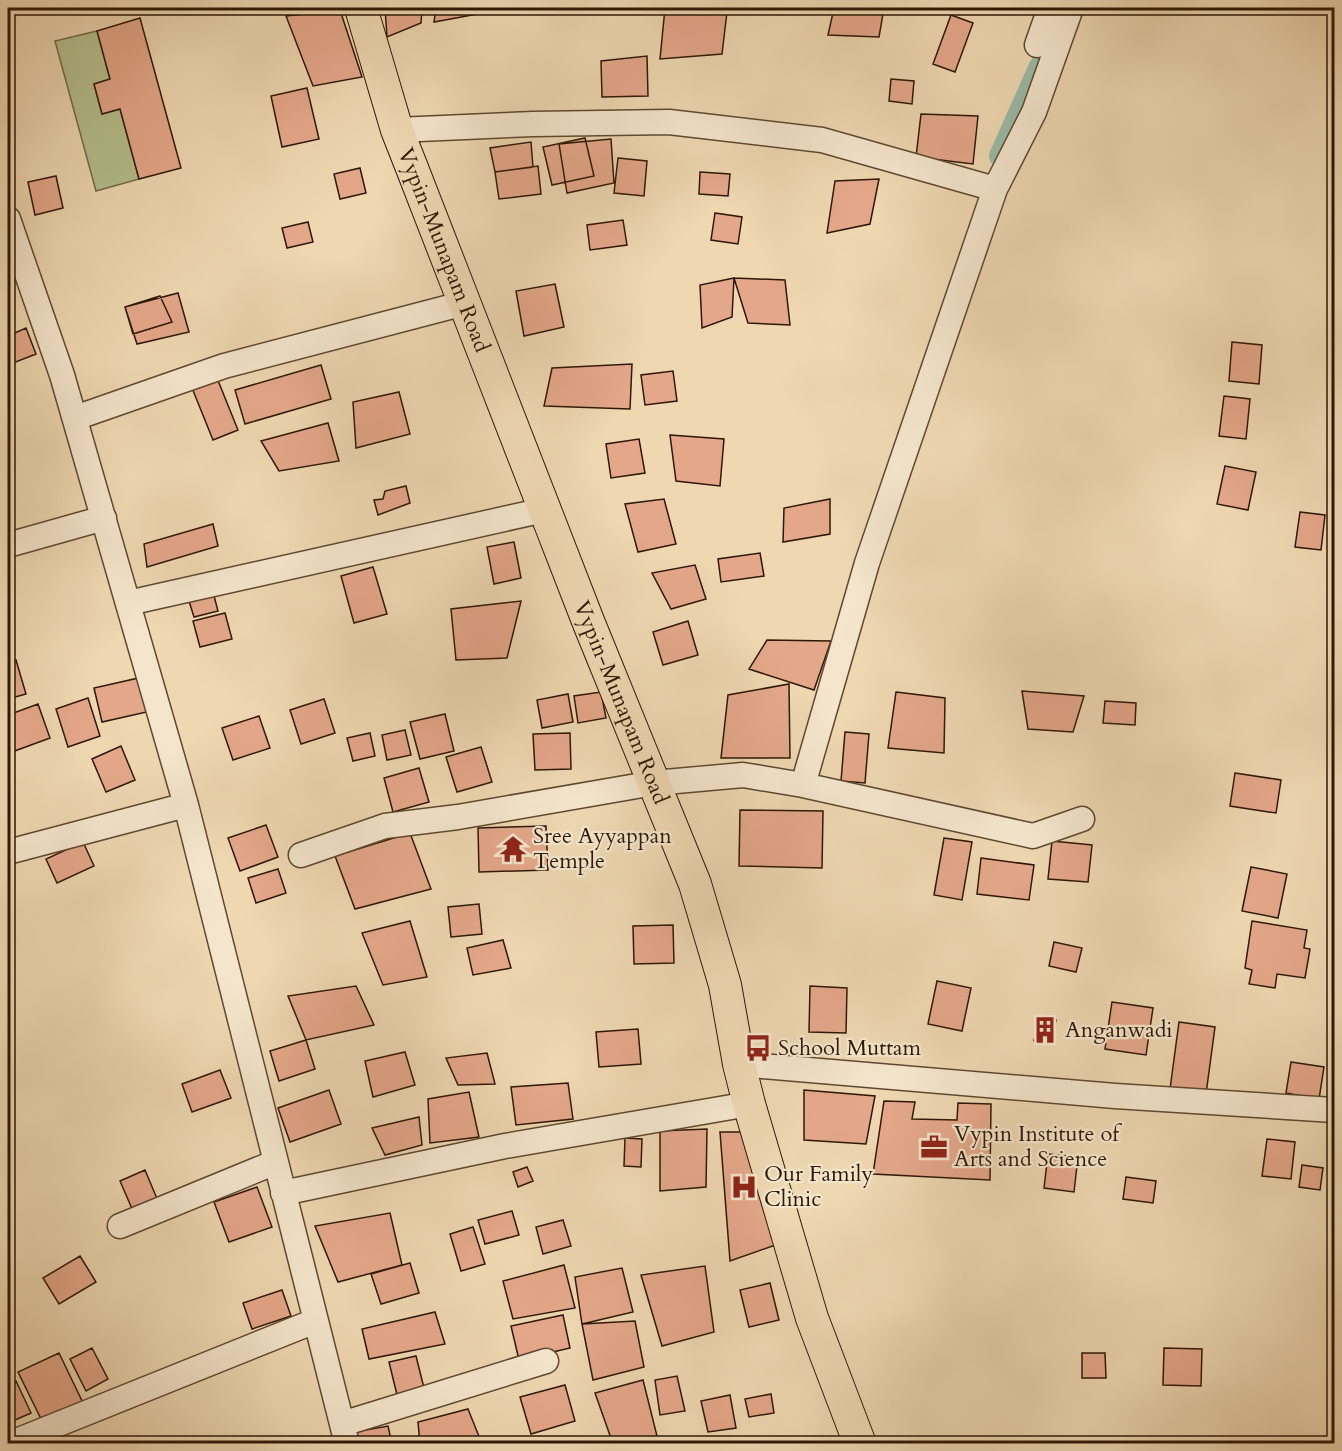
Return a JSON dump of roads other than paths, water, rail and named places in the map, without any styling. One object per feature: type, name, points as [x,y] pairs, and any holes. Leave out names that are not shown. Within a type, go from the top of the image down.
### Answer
[{"type":"main road","name":"Vypin-Munapam Road","points":[[361,8],[398,130],[544,510],[694,884],[725,985],[749,1104],[812,1317],[860,1443]]},
{"type":"street","points":[[1036,45],[1050,8]]},
{"type":"street","points":[[803,785],[867,563],[995,189],[1034,112],[1071,8]]},
{"type":"street","points":[[398,130],[533,124],[669,122],[822,140],[995,189]]},
{"type":"street","points":[[8,219],[62,375],[186,805],[344,1434],[546,1361]]},
{"type":"street","points":[[75,418],[224,366],[465,303]]},
{"type":"street","points":[[128,603],[544,510]]},
{"type":"street","points":[[8,545],[104,518]]},
{"type":"street","points":[[300,855],[385,826],[458,817],[654,783],[743,775],[803,785],[1033,836],[1082,819]]},
{"type":"street","points":[[8,852],[186,805]]},
{"type":"street","points":[[740,1064],[1103,1095],[1335,1110]]},
{"type":"street","points":[[283,1193],[505,1146],[749,1104]]},
{"type":"street","points":[[120,1226],[276,1162]]},
{"type":"street","points":[[9,1443],[315,1321]]},
{"type":"waterway","points":[[1000,156],[1040,66]]},
{"type":"place","name":"Sree Ayyappan Temple","points":[[513,849]]},
{"type":"place","name":"Anganwadi","points":[[1045,1030]]},
{"type":"place","name":"School Muttam","points":[[758,1048]]},
{"type":"place","name":"Vypin Institute of Arts and Science","points":[[934,1147]]},
{"type":"place","name":"Our Family Clinic","points":[[744,1187]]}]
